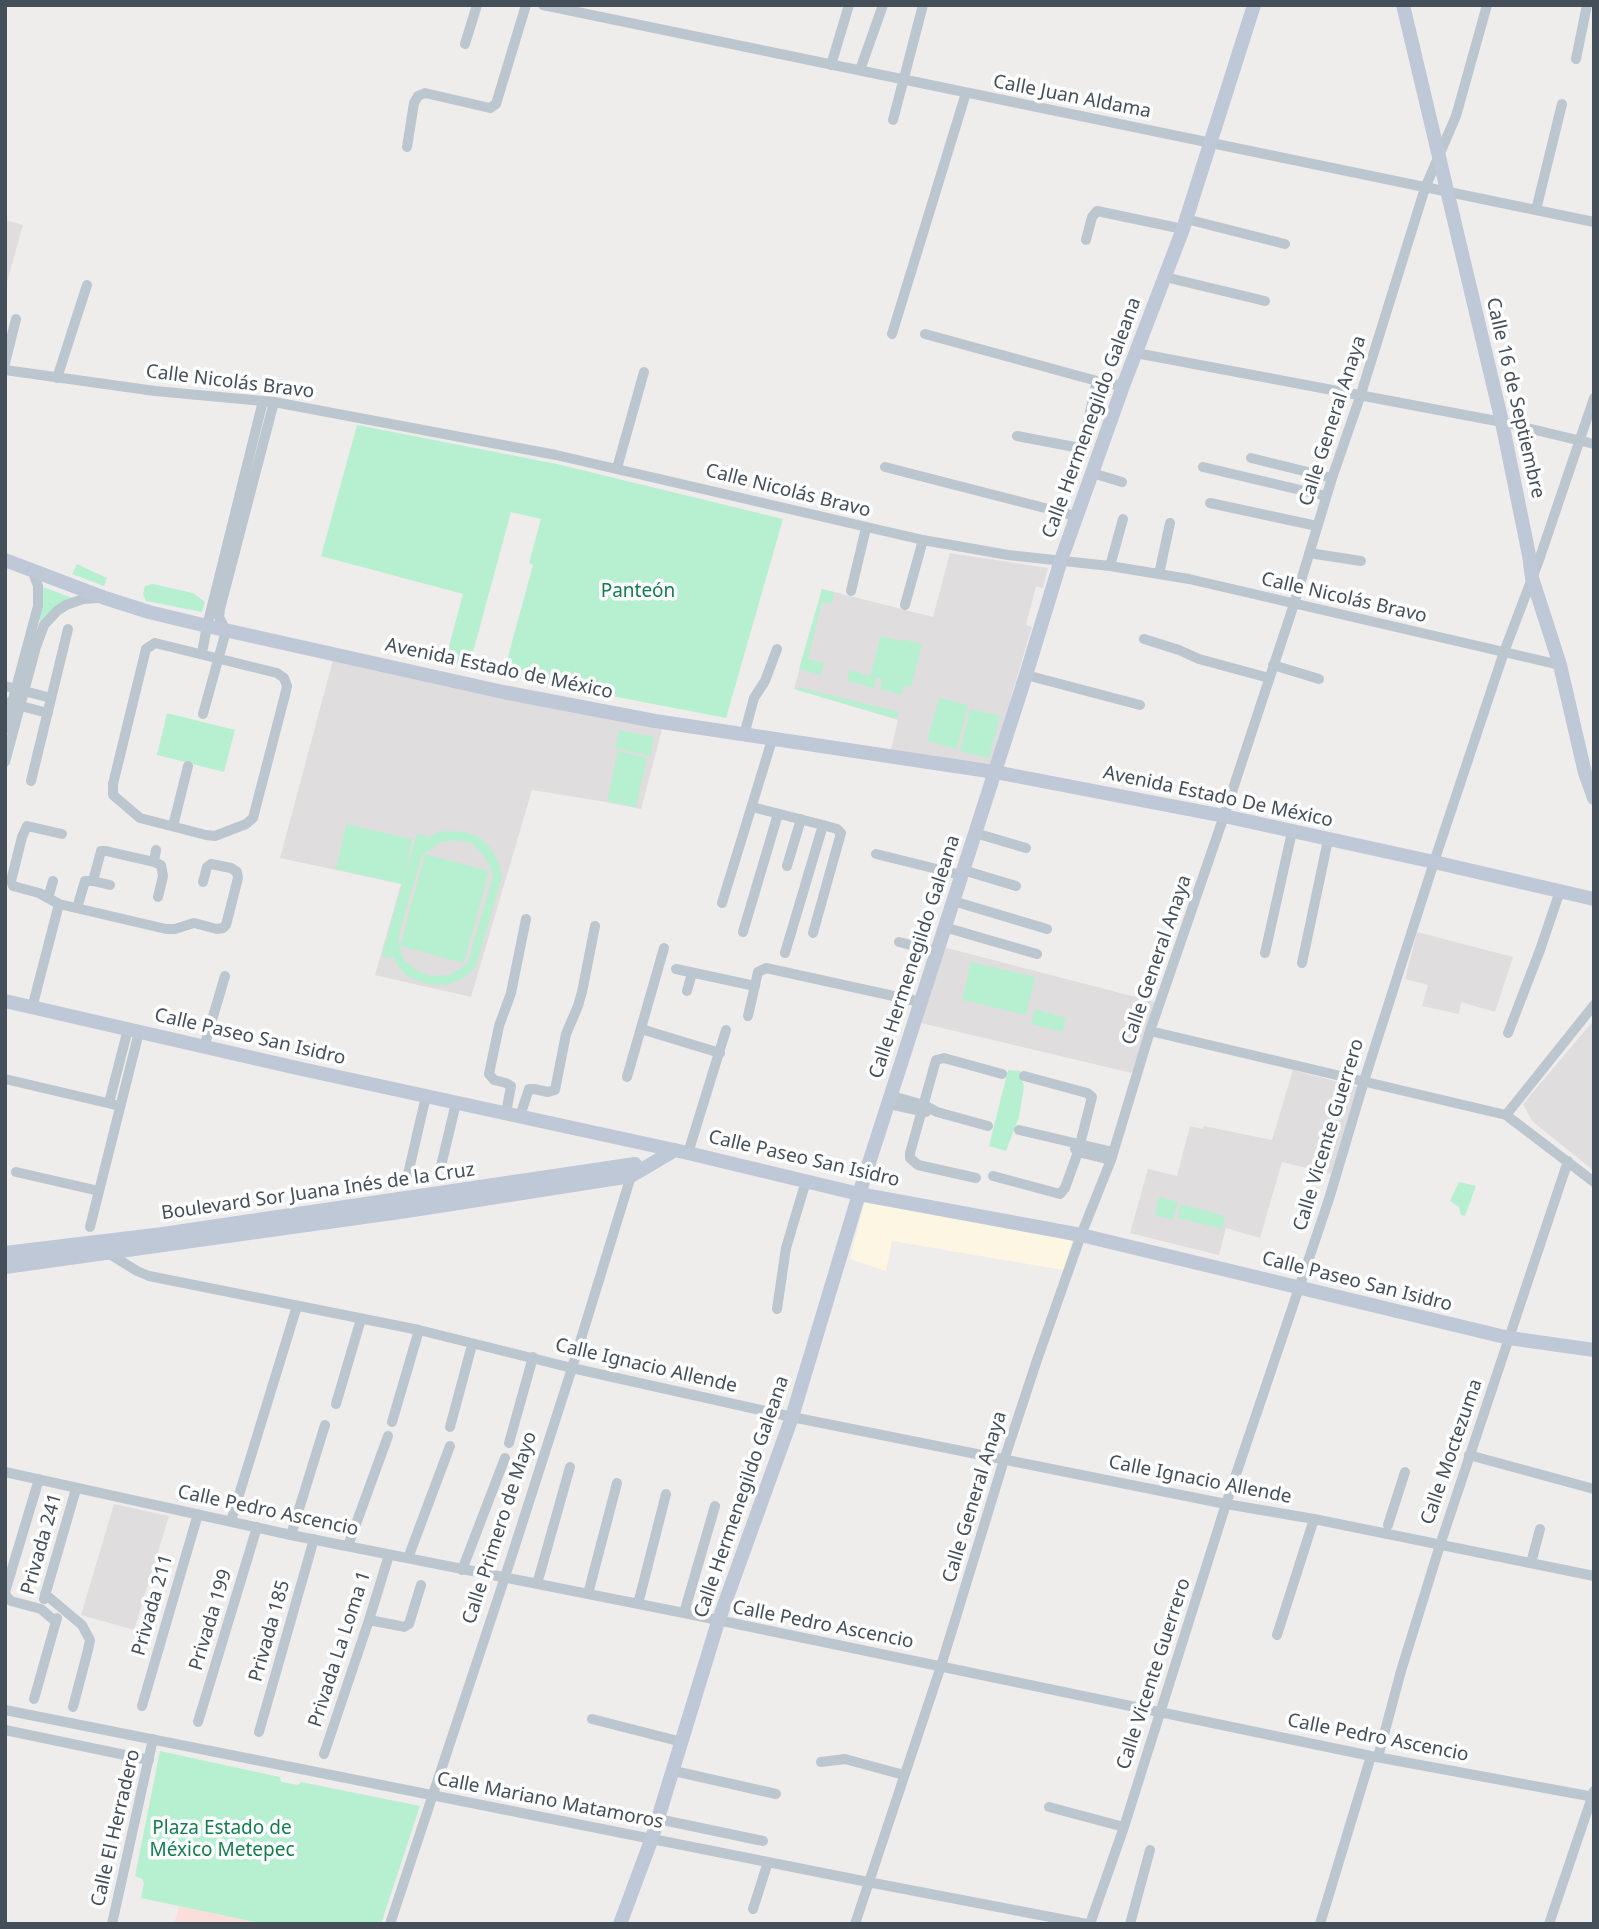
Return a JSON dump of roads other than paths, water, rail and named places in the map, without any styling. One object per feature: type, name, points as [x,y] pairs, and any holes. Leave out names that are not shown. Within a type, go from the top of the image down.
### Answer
[{"type":"main road","name":"Calle Hermenegildo Galeana","points":[[620,1924],[674,1771],[718,1622],[792,1417],[859,1194],[1061,560],[1185,224],[1255,5]]},
{"type":"main road","name":"Calle 16 de Septiembre","points":[[1402,5],[1502,422],[1532,578],[1560,664],[1585,773],[1594,798]]},
{"type":"main road","name":"Avenida Estado de México","points":[[5,560],[106,598],[226,631],[539,699],[772,740],[995,772]]},
{"type":"main road","name":"Avenida Estado De México","points":[[995,772],[1224,816],[1434,862]]},
{"type":"main road","points":[[1434,862],[1594,899]]},
{"type":"main road","name":"Calle Paseo San Isidro","points":[[5,1001],[681,1151],[859,1194],[1081,1235],[1509,1338],[1594,1350]]},
{"type":"main road","name":"Calle Primero de Mayo","points":[[633,1170],[640,1143]]},
{"type":"main road","points":[[633,1170],[681,1151]]},
{"type":"main road","name":"Boulevard Sor Juana Inés de la Cruz","points":[[5,1267],[420,1209],[633,1170]]},
{"type":"main road","name":"Boulevard Sor Juana Inés de la Cruz","points":[[5,1253],[633,1170]]},
{"type":"street","points":[[465,44],[477,5]]},
{"type":"street","points":[[407,147],[414,103],[418,96],[425,93],[490,108],[496,104],[526,5]]},
{"type":"street","name":"Calle Juan Aldama","points":[[543,5],[1594,222]]},
{"type":"street","points":[[831,65],[849,5]]},
{"type":"street","points":[[860,71],[883,5]]},
{"type":"street","points":[[893,120],[923,5]]},
{"type":"street","name":"Calle General Anaya","points":[[855,1924],[941,1666],[1037,1360],[1112,1156],[1150,1031],[1294,604],[1425,188],[1456,116],[1487,5]]},
{"type":"street","points":[[1576,59],[1587,5]]},
{"type":"street","points":[[892,334],[966,93]]},
{"type":"street","points":[[1536,210],[1562,104]]},
{"type":"street","points":[[1086,240],[1092,217],[1097,211],[1185,224],[1285,244]]},
{"type":"street","points":[[1165,277],[1265,301]]},
{"type":"street","points":[[57,378],[87,285]]},
{"type":"street","points":[[5,363],[16,319]]},
{"type":"street","points":[[925,334],[1123,386]]},
{"type":"street","points":[[1136,352],[1360,397],[1502,422],[1594,444]]},
{"type":"street","name":"Calle Nicolás Bravo","points":[[5,370],[268,402],[556,454],[923,541],[1189,579],[1560,664]]},
{"type":"street","points":[[617,468],[644,372]]},
{"type":"street","points":[[1017,436],[1080,448],[1097,381]]},
{"type":"street","name":"Calle Vicente Guerrero","points":[[1089,1924],[1124,1827],[1226,1504],[1329,1199],[1434,862],[1504,652],[1594,398]]},
{"type":"street","points":[[202,653],[268,402]]},
{"type":"street","points":[[204,714],[226,631],[219,617],[220,609],[268,402]]},
{"type":"street","points":[[1251,458],[1332,478]]},
{"type":"street","points":[[885,467],[1076,516]]},
{"type":"street","points":[[1203,467],[1326,496]]},
{"type":"street","points":[[1091,473],[1122,482]]},
{"type":"street","points":[[1210,503],[1317,526]]},
{"type":"street","points":[[1110,566],[1123,519]]},
{"type":"street","points":[[1158,574],[1170,523]]},
{"type":"street","points":[[851,591],[866,528]]},
{"type":"street","points":[[905,605],[923,541]]},
{"type":"street","points":[[1310,553],[1361,561]]},
{"type":"street","points":[[5,762],[15,688],[38,606],[38,586],[32,570]]},
{"type":"street","points":[[15,688],[48,619],[74,602],[106,598]]},
{"type":"street","points":[[31,781],[68,629]]},
{"type":"street","points":[[1143,639],[1199,659],[1269,678]]},
{"type":"street","points":[[155,643],[202,653],[277,673],[284,678],[286,687],[253,818],[246,824],[215,835],[135,816],[111,791],[146,649],[155,643]]},
{"type":"street","points":[[744,734],[754,698],[763,685],[776,649]]},
{"type":"street","points":[[1273,665],[1319,679]]},
{"type":"street","points":[[1026,675],[1140,705]]},
{"type":"street","points":[[15,688],[51,698]]},
{"type":"street","points":[[13,704],[48,713]]},
{"type":"street","points":[[5,729],[13,704]]},
{"type":"street","points":[[722,904],[772,740]]},
{"type":"street","points":[[173,827],[188,766]]},
{"type":"street","points":[[752,807],[839,830],[841,836],[813,933]]},
{"type":"street","points":[[743,932],[778,814]]},
{"type":"street","points":[[787,866],[801,819]]},
{"type":"street","points":[[785,953],[823,825]]},
{"type":"street","points":[[62,834],[27,826],[11,881],[15,887],[39,893],[59,904],[166,929],[176,929],[190,923],[223,928],[238,878],[237,872],[211,864],[207,867],[203,882]]},
{"type":"street","points":[[1265,953],[1292,832]]},
{"type":"street","points":[[975,833],[1026,848]]},
{"type":"street","points":[[1302,963],[1328,840]]},
{"type":"street","points":[[154,862],[156,850]]},
{"type":"street","points":[[93,881],[101,851],[154,862],[161,865],[163,876],[158,897]]},
{"type":"street","points":[[876,855],[1016,886]]},
{"type":"street","points":[[78,908],[83,884],[88,880],[110,885]]},
{"type":"street","points":[[48,898],[53,881]]},
{"type":"street","points":[[1508,1033],[1560,891]]},
{"type":"street","points":[[953,901],[1047,929]]},
{"type":"street","points":[[33,1007],[59,904]]},
{"type":"street","points":[[513,1115],[511,1086],[491,1078],[489,1074],[499,1026],[511,993],[526,919]]},
{"type":"street","points":[[513,1115],[529,1090],[555,1090],[566,1034],[579,1006],[595,926]]},
{"type":"street","points":[[944,928],[1037,954]]},
{"type":"street","points":[[899,942],[936,951]]},
{"type":"street","points":[[628,1077],[664,948]]},
{"type":"street","points":[[748,1016],[758,972],[766,968],[920,1002]]},
{"type":"street","points":[[676,969],[755,986]]},
{"type":"street","points":[[687,991],[692,973]]},
{"type":"street","points":[[204,1047],[225,976]]},
{"type":"street","points":[[1506,1115],[1594,1005]]},
{"type":"street","points":[[641,1029],[720,1053]]},
{"type":"street","points":[[681,1151],[720,1053],[726,1030]]},
{"type":"street","points":[[109,1103],[133,1031]]},
{"type":"street","points":[[90,1227],[120,1106],[133,1031]]},
{"type":"street","points":[[1150,1031],[1506,1115],[1594,1182]]},
{"type":"street","points":[[976,1178],[918,1165],[912,1161],[909,1153],[934,1063],[939,1058],[1002,1074]]},
{"type":"street","points":[[993,1176],[1060,1195],[1079,1148],[1093,1100],[1090,1094],[1024,1076]]},
{"type":"street","points":[[5,1079],[120,1106]]},
{"type":"street","points":[[408,1174],[426,1096]]},
{"type":"street","points":[[890,1100],[988,1126]]},
{"type":"street","points":[[441,1166],[456,1102]]},
{"type":"street","points":[[1018,1130],[1112,1156]]},
{"type":"street","name":"Calle Moctezuma","points":[[1320,1924],[1469,1454],[1568,1161]]},
{"type":"street","name":"Calle Primero de Mayo","points":[[390,1924],[505,1577],[633,1170]]},
{"type":"street","points":[[16,1172],[99,1191]]},
{"type":"street","points":[[777,1309],[786,1248],[806,1181]]},
{"type":"street","name":"Calle Ignacio Allende","points":[[108,1253],[149,1276],[419,1331],[792,1417],[1594,1576]]},
{"type":"street","points":[[231,1521],[297,1306]]},
{"type":"street","points":[[337,1404],[360,1319]]},
{"type":"street","points":[[391,1422],[419,1331]]},
{"type":"street","points":[[450,1427],[472,1345]]},
{"type":"street","points":[[509,1443],[533,1357]]},
{"type":"street","points":[[291,1535],[325,1425]]},
{"type":"street","points":[[348,1546],[388,1436]]},
{"type":"street","points":[[408,1558],[450,1446]]},
{"type":"street","points":[[1469,1454],[1594,1489]]},
{"type":"street","points":[[462,1570],[505,1458]]},
{"type":"street","points":[[537,1584],[570,1467]]},
{"type":"street","name":"Calle Pedro Ascencio","points":[[5,1472],[291,1535],[684,1613],[1375,1757],[1593,1795]]},
{"type":"street","points":[[1388,1525],[1405,1472]]},
{"type":"street","points":[[38,1479],[5,1592],[12,1601],[41,1609],[56,1622]]},
{"type":"street","points":[[589,1594],[617,1483]]},
{"type":"street","name":"Privada 241","points":[[41,1609],[76,1489]]},
{"type":"street","points":[[638,1604],[666,1494]]},
{"type":"street","points":[[684,1613],[715,1506]]},
{"type":"street","name":"Privada 211","points":[[142,1706],[198,1514]]},
{"type":"street","points":[[1277,1635],[1314,1519]]},
{"type":"street","name":"Privada 199","points":[[198,1722],[257,1527]]},
{"type":"street","points":[[1531,1563],[1540,1529]]},
{"type":"street","name":"Privada 185","points":[[259,1732],[314,1539]]},
{"type":"street","name":"Privada La Loma 1","points":[[324,1754],[389,1555]]},
{"type":"street","points":[[369,1620],[404,1627],[411,1620],[421,1585]]},
{"type":"street","points":[[45,1594],[82,1625],[90,1640],[73,1707]]},
{"type":"street","points":[[34,1699],[60,1607]]},
{"type":"street","name":"Calle Mariano Matamoros","points":[[6,1713],[153,1739],[1089,1924]]},
{"type":"street","points":[[592,1719],[682,1742]]},
{"type":"street","points":[[5,1730],[149,1760]]},
{"type":"street","name":"Calle El Herradero","points":[[112,1924],[153,1739]]},
{"type":"street","points":[[821,1762],[845,1759],[904,1775]]},
{"type":"street","points":[[674,1771],[776,1794]]},
{"type":"street","points":[[1549,1924],[1593,1795]]},
{"type":"street","points":[[1049,1807],[1124,1827]]},
{"type":"street","points":[[658,1819],[764,1841]]},
{"type":"street","points":[[1130,1924],[1150,1850]]},
{"type":"street","points":[[753,1909],[768,1862]]},
{"type":"park label","name":"Panteón","points":[[638,592]]},
{"type":"park label","name":"Plaza Estado de México Metepec","points":[[222,1840]]}]
